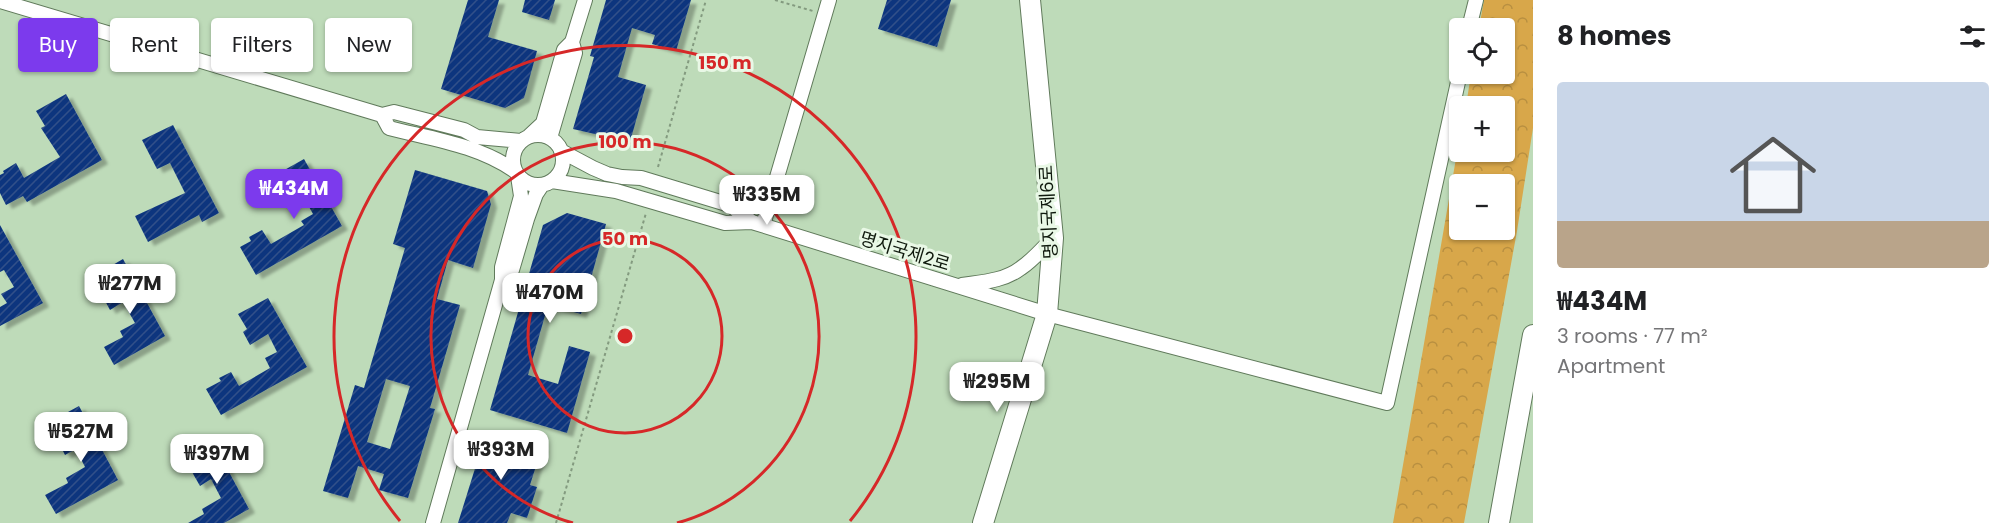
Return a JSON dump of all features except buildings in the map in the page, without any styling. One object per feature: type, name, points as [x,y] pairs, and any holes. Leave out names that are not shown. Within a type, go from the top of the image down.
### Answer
[{"type":"street","points":[[433,523],[502,280],[502,267],[521,196],[513,155],[524,139],[543,123],[564,50],[572,42],[585,0]]},
{"type":"street","points":[[757,224],[829,0]]},
{"type":"street","name":"명지국제6로","points":[[983,523],[1047,314],[1053,238],[1030,0]]},
{"type":"street","points":[[1472,18],[1476,0]]},
{"type":"street","points":[[0,1],[382,115],[394,112],[464,130],[477,137],[524,139],[543,135],[550,138],[561,151],[562,168],[558,175],[536,194],[512,270],[502,280]]},
{"type":"street","points":[[550,138],[575,53],[572,42]]},
{"type":"street","name":"명지국제2로","points":[[547,183],[576,184],[616,191],[725,223],[757,224],[1047,314],[1387,404],[1458,84]]},
{"type":"street","points":[[382,115],[389,128],[475,150],[495,158],[527,183],[535,185],[547,183]]},
{"type":"street","name":"명지국제2로","points":[[561,151],[607,174],[641,178],[730,205],[757,224]]},
{"type":"street","points":[[957,286],[1012,274],[1053,238]]},
{"type":"street","points":[[1499,523],[1533,335]]},
{"type":"street","points":[[1504,523],[1505,490]]},
{"type":"path","points":[[658,167],[706,0]]},
{"type":"path","points":[[775,0],[814,11]]},
{"type":"path","points":[[556,523],[646,211]]},
{"type":"green space","points":[[1484,0],[1533,0],[1533,128],[1517,231],[1464,523],[1393,523],[1449,199],[1449,240],[1515,240],[1515,174],[1453,174],[1455,162],[1515,162],[1515,96],[1468,96],[1469,84],[1515,84],[1515,18],[1481,18]]}]
